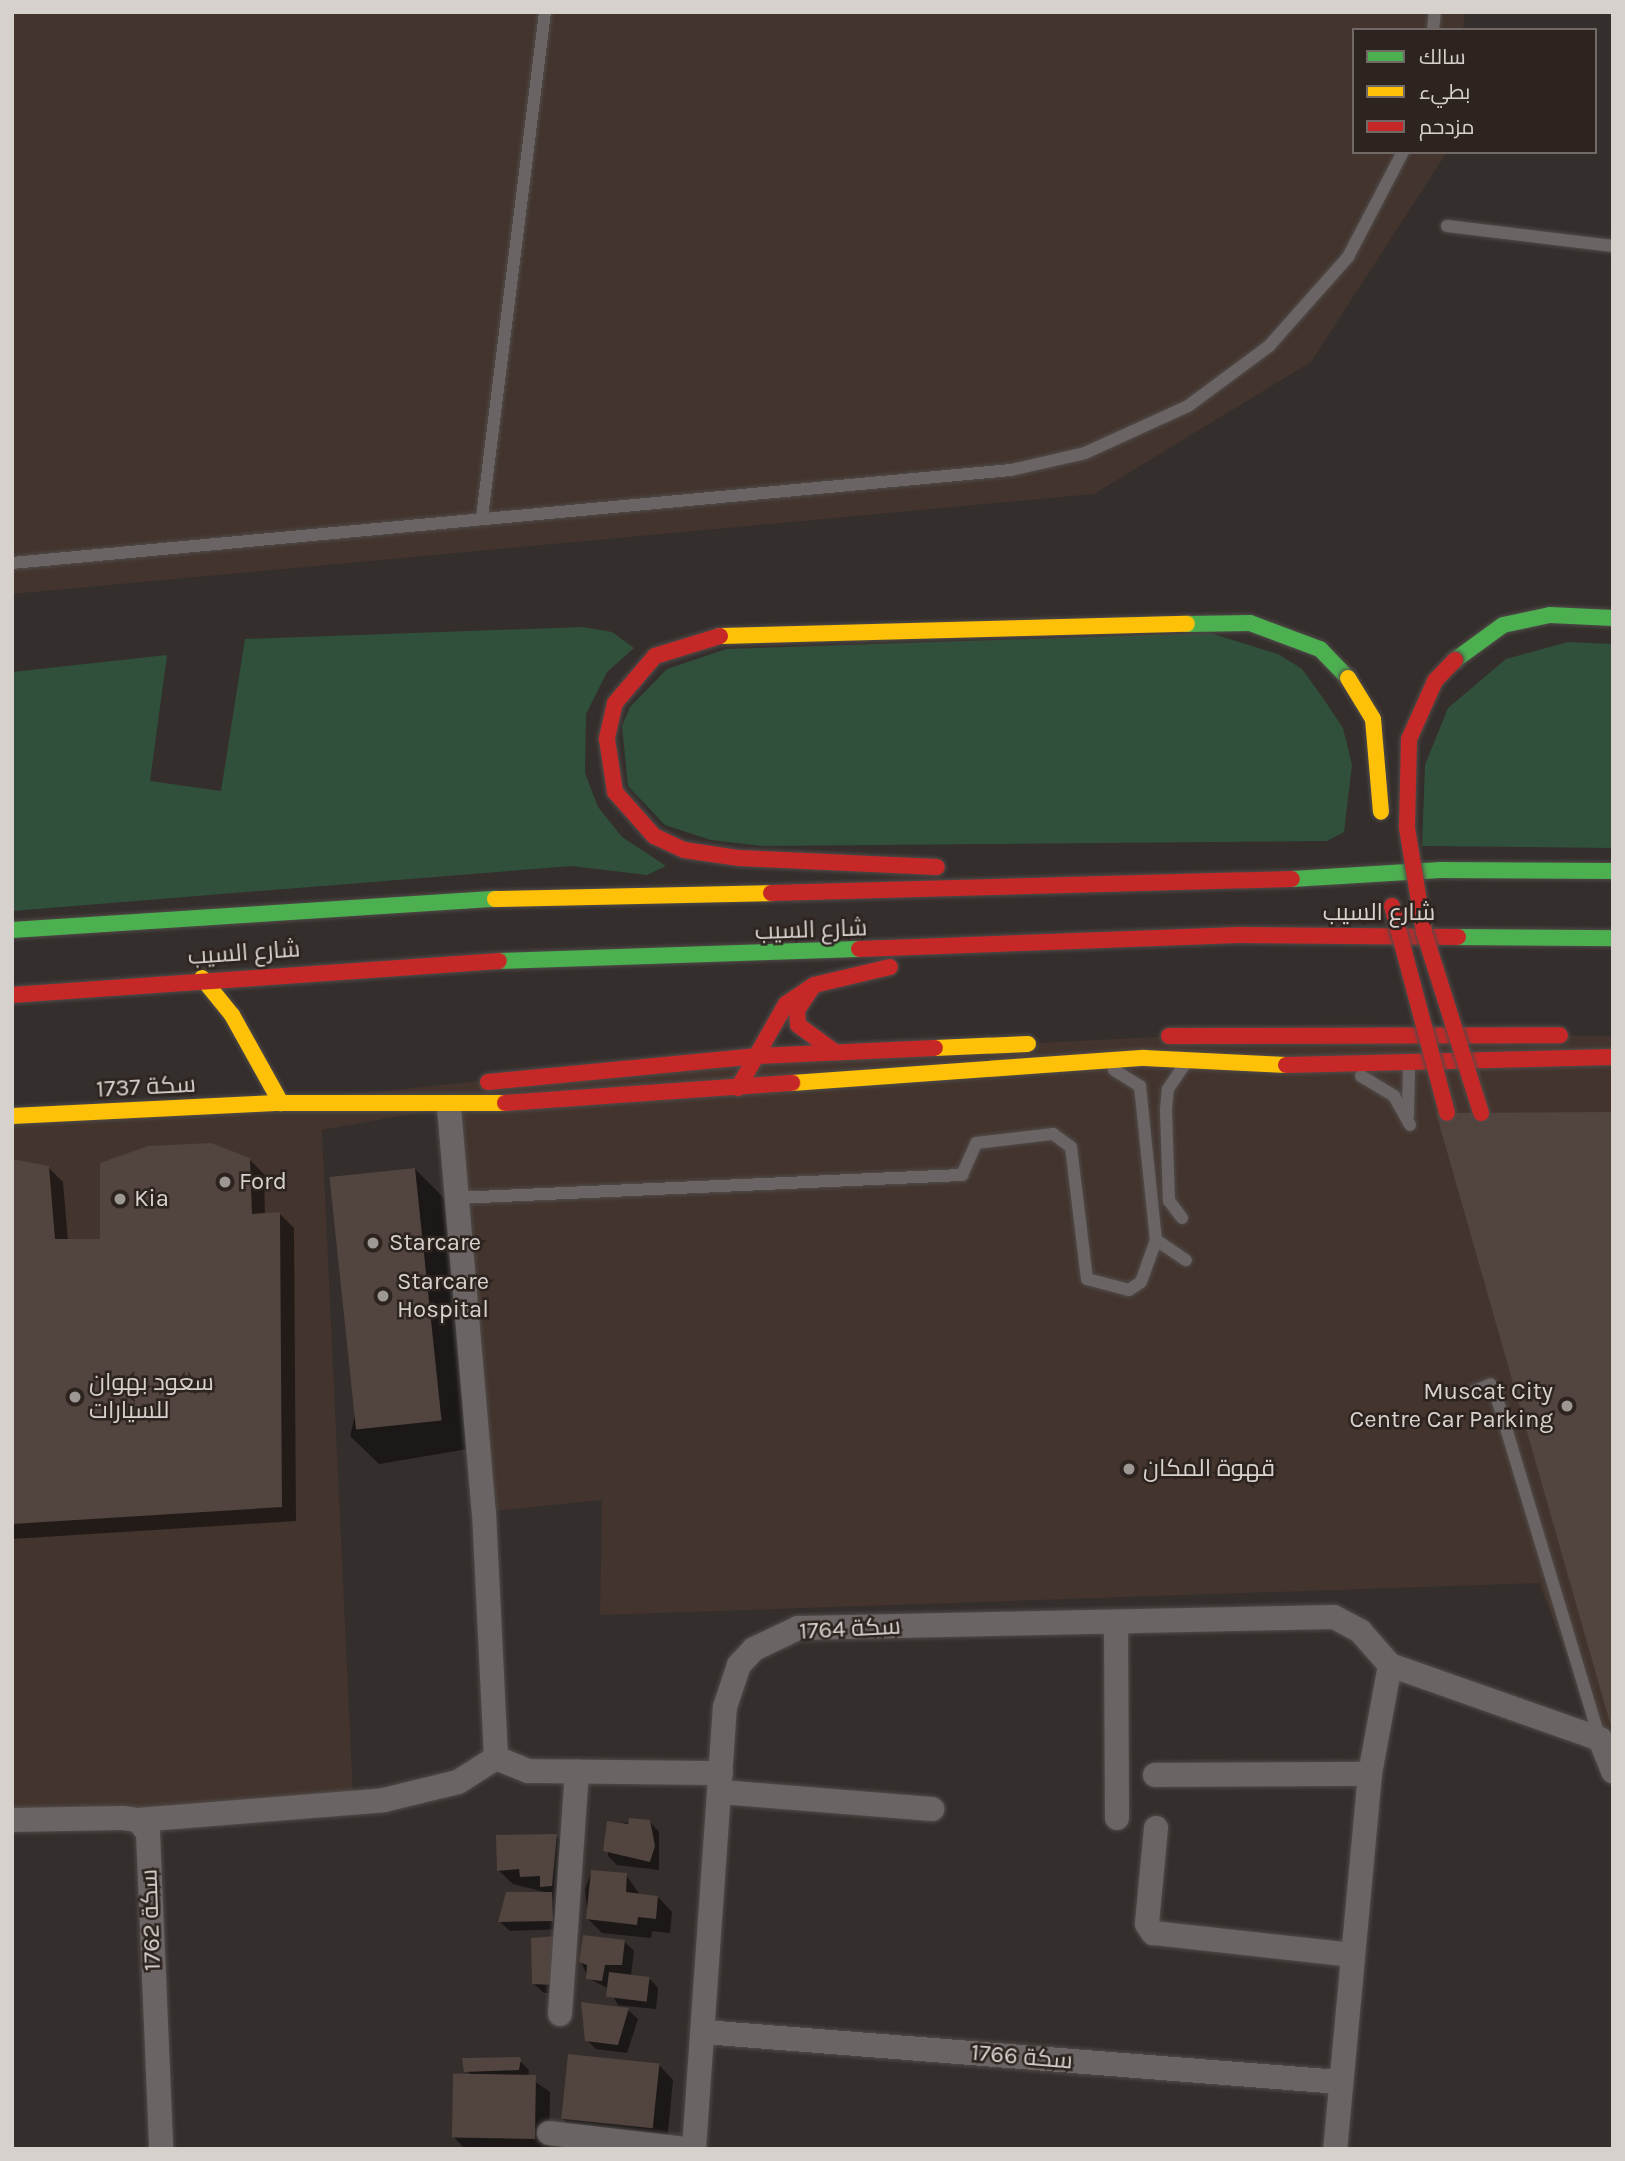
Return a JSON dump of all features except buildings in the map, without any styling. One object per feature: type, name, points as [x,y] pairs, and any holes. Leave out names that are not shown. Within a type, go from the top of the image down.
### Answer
[{"type":"main road","points":[[1480,1113],[1424,932],[1407,828],[1409,739],[1435,681],[1455,660],[1503,625],[1550,615],[1613,618]]},
{"type":"main road","points":[[1153,887],[1119,875],[739,858],[684,850],[654,836],[615,792],[607,739],[615,703],[655,656],[724,635],[1250,623],[1320,649],[1348,678],[1373,719],[1382,834]]},
{"type":"main road","points":[[1385,855],[1397,933],[1447,1113]]},
{"type":"main road","name":"شارع السيب","points":[[12,930],[519,897],[1153,887],[1441,870],[1613,871]]},
{"type":"main road","name":"شارع السيب","points":[[12,995],[202,978],[423,964],[967,948],[1239,935],[1613,938]]},
{"type":"main road","points":[[738,1088],[786,1004],[814,985],[967,948]]},
{"type":"main road","points":[[202,978],[233,1015],[281,1103]]},
{"type":"main road","points":[[814,985],[797,1010],[798,1025],[835,1052]]},
{"type":"main road","points":[[1152,1037],[1411,1032],[1574,1036]]},
{"type":"main road","points":[[281,1103],[319,1094],[758,1056],[1041,1043]]},
{"type":"main road","points":[[281,1103],[449,1107],[1194,1056],[1338,1067],[1613,1057]]},
{"type":"main road","name":"سكة 1737","points":[[12,1116],[281,1103]]},
{"type":"street","points":[[449,1107],[484,1512],[496,1758]]},
{"type":"street","name":"سكة 1764","points":[[694,2149],[729,1687],[739,1665],[771,1637],[798,1629],[1334,1617],[1360,1631],[1390,1665]]},
{"type":"street","points":[[1116,1622],[1117,1818]]},
{"type":"street","points":[[1335,2149],[1339,2082],[1370,1774],[1390,1665],[1600,1739],[1613,1772]]},
{"type":"street","points":[[496,1758],[529,1771],[720,1783],[932,1809]]},
{"type":"street","points":[[12,1820],[138,1820],[384,1800],[458,1782],[496,1758]]},
{"type":"street","points":[[560,2014],[577,1772]]},
{"type":"street","points":[[1155,1775],[1370,1774]]},
{"type":"street","name":"سكة 1762","points":[[138,1820],[148,1833],[161,2149]]},
{"type":"street","points":[[1156,1828],[1147,1924],[1153,1933],[1352,1955]]},
{"type":"street","name":"سكة 1766","points":[[704,2032],[1339,2082]]},
{"type":"street","points":[[549,2133],[686,2149]]},
{"type":"lane","points":[[482,517],[545,12]]},
{"type":"lane","points":[[12,564],[482,517],[1011,470],[1120,440],[1220,386],[1292,324],[1353,248],[1402,154]]},
{"type":"lane","points":[[1447,226],[1613,246]]},
{"type":"lane","points":[[1338,1067],[1378,1083],[1409,1123],[1411,1032]]},
{"type":"lane","points":[[1182,1218],[1169,1201],[1167,1099],[1174,1079],[1194,1056]]},
{"type":"lane","points":[[457,1198],[962,1175],[976,1143],[1053,1134],[1071,1147],[1087,1279],[1129,1290],[1141,1282],[1156,1240],[1140,1086],[1122,1072],[1080,1062]]},
{"type":"lane","points":[[1156,1240],[1168,1254],[1186,1260]]},
{"type":"lane","points":[[1474,1391],[1493,1390],[1600,1739]]},
{"type":"shaded area","points":[[12,12],[1465,12],[1463,28],[1352,28],[1352,154],[1446,154],[1311,362],[1094,494],[12,594]]},
{"type":"shaded area","points":[[1249,1032],[1613,1036],[1613,1772],[1539,1583],[600,1615],[602,1500],[484,1512],[449,1107],[322,1130],[353,1796],[12,1820],[12,1116],[373,1092],[658,1063]]},
{"type":"green space","points":[[583,627],[612,632],[634,648],[607,672],[586,714],[585,773],[598,807],[622,837],[666,866],[647,875],[571,866],[12,911],[12,672],[167,655],[150,781],[221,791],[245,639]]},
{"type":"green space","points":[[1210,633],[1278,654],[1302,669],[1323,698],[1343,728],[1352,765],[1344,832],[1327,841],[762,846],[711,840],[665,825],[628,786],[622,726],[630,707],[667,669],[726,649]]},
{"type":"green space","points":[[1568,642],[1613,644],[1613,848],[1422,846],[1425,765],[1448,708],[1506,659]]},
{"type":"traffic: fast","points":[[1455,660],[1503,625],[1550,615],[1613,618]]},
{"type":"traffic: fast","points":[[1187,624],[1250,623],[1320,649],[1348,678]]},
{"type":"traffic: fast","points":[[1292,879],[1441,870],[1613,871]]},
{"type":"traffic: fast","points":[[12,930],[495,899]]},
{"type":"traffic: fast","points":[[1458,937],[1613,938]]},
{"type":"traffic: fast","points":[[499,961],[859,949]]},
{"type":"traffic: slow","points":[[720,636],[1187,624]]},
{"type":"traffic: slow","points":[[1348,678],[1373,719],[1381,812]]},
{"type":"traffic: slow","points":[[495,899],[771,893]]},
{"type":"traffic: slow","points":[[202,978],[232,1015],[281,1103]]},
{"type":"traffic: slow","points":[[935,1048],[1028,1044]]},
{"type":"traffic: slow","points":[[792,1083],[1144,1058],[1286,1065]]},
{"type":"traffic: slow","points":[[12,1116],[281,1103],[505,1103]]},
{"type":"traffic: jam","points":[[720,636],[655,656],[615,703],[607,739],[615,792],[654,836],[684,850],[739,858],[937,867]]},
{"type":"traffic: jam","points":[[1455,660],[1435,681],[1409,739],[1407,828],[1424,932],[1481,1113]]},
{"type":"traffic: jam","points":[[771,893],[1292,879]]},
{"type":"traffic: jam","points":[[1392,906],[1447,1113]]},
{"type":"traffic: jam","points":[[859,949],[1239,935],[1458,937]]},
{"type":"traffic: jam","points":[[12,995],[499,961]]},
{"type":"traffic: jam","points":[[738,1088],[786,1004],[814,985],[890,967]]},
{"type":"traffic: jam","points":[[814,985],[797,1010],[798,1025],[835,1052]]},
{"type":"traffic: jam","points":[[1169,1036],[1560,1035]]},
{"type":"traffic: jam","points":[[488,1082],[758,1056],[935,1048]]},
{"type":"traffic: jam","points":[[1286,1065],[1613,1057]]},
{"type":"traffic: jam","points":[[505,1103],[792,1083]]},
{"type":"place","name":"Ford","points":[[225,1182]]},
{"type":"place","name":"Kia","points":[[120,1199]]},
{"type":"place","name":"Starcare","points":[[373,1243]]},
{"type":"place","name":"Starcare Hospital","points":[[383,1296]]},
{"type":"place","name":"سعود بهوان للسيارات","points":[[75,1397]]},
{"type":"place","name":"Muscat City Centre Car Parking","points":[[1567,1406]]},
{"type":"place","name":"قهوة المكان","points":[[1129,1469]]}]
